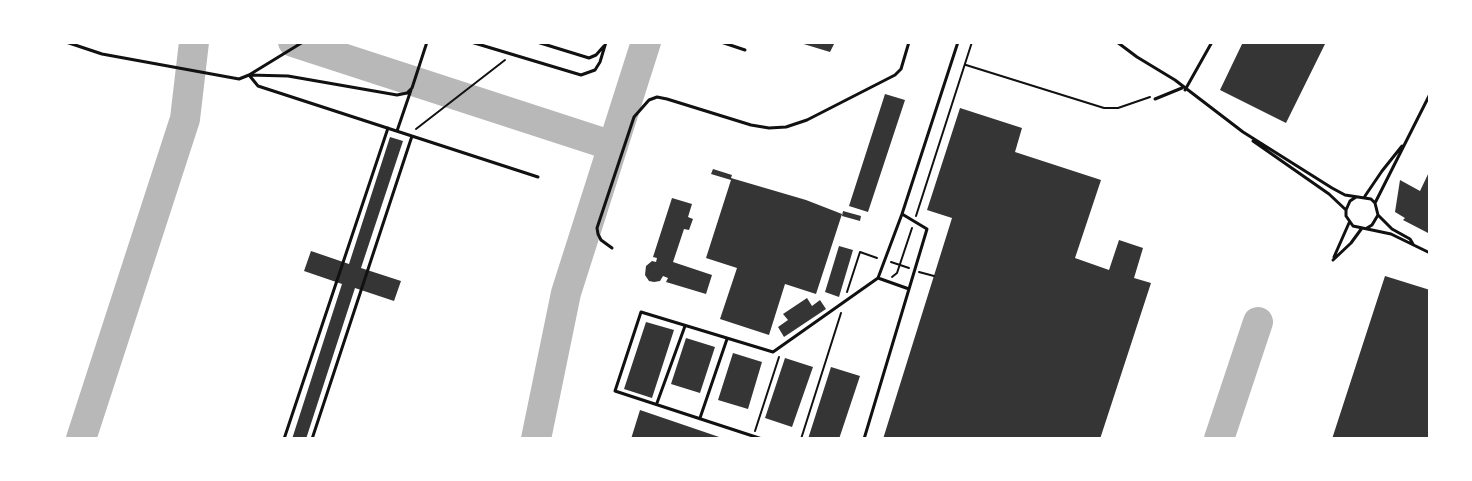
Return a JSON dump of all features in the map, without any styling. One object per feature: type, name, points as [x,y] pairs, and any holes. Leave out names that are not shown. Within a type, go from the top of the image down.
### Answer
[{"type":"lane","points":[[66,42],[102,54],[239,79],[303,42]]},
{"type":"lane","points":[[397,131],[427,42]]},
{"type":"lane","points":[[471,42],[581,75],[595,70],[606,43]]},
{"type":"lane","points":[[537,42],[589,58],[596,55],[606,43]]},
{"type":"lane","points":[[721,42],[745,50]]},
{"type":"lane","points":[[612,249],[601,240],[597,228],[634,117],[649,100],[657,97],[667,99],[760,127],[786,127],[807,120],[895,75],[901,69],[909,42]]},
{"type":"lane","points":[[762,439],[615,391],[641,312],[773,352],[878,278],[902,214],[958,42]]},
{"type":"lane","points":[[1117,42],[1175,80],[1243,132],[1332,189],[1346,195],[1365,196],[1375,204],[1378,215],[1392,229],[1410,239],[1413,244]]},
{"type":"lane","points":[[1155,99],[1184,89],[1212,42]]},
{"type":"lane","points":[[249,75],[288,76],[397,95],[407,93],[412,88]]},
{"type":"lane","points":[[249,75],[258,86],[538,177]]},
{"type":"lane","points":[[1375,204],[1430,94]]},
{"type":"lane","points":[[284,439],[388,128]]},
{"type":"lane","points":[[1243,132],[1264,150],[1329,194],[1346,210]]},
{"type":"lane","points":[[312,439],[412,136]]},
{"type":"lane","points":[[1365,196],[1405,142]]},
{"type":"lane","points":[[1360,196],[1350,201],[1346,210],[1349,223],[1333,260],[1364,228],[1376,220],[1378,215]]},
{"type":"lane","points":[[864,439],[927,228],[902,214]]},
{"type":"lane","points":[[1349,223],[1391,234],[1430,253]]},
{"type":"lane","points":[[878,278],[909,289]]},
{"type":"lane","points":[[657,404],[685,326]]},
{"type":"lane","points":[[700,418],[727,339]]},
{"type":"path","points":[[416,129],[512,55]]},
{"type":"path","points":[[965,64],[1104,108],[1118,108],[1158,93]]},
{"type":"path","points":[[833,319],[841,313],[860,252],[900,265]]},
{"type":"path","points":[[753,436],[780,355]]},
{"type":"building","points":[[797,42],[835,42],[830,52]]},
{"type":"building","points":[[1243,42],[1325,44],[1286,123],[1220,90]]},
{"type":"building","points":[[885,94],[905,100],[868,212],[849,206]]},
{"type":"building","points":[[960,108],[1022,128],[1015,152],[1101,180],[1075,258],[1109,270],[1119,240],[1143,248],[1134,278],[1151,283],[1100,439],[883,439],[952,218],[927,210]]},
{"type":"building","points":[[390,137],[403,141],[361,268],[401,281],[394,301],[355,288],[306,439],[292,439],[342,284],[304,271],[311,251],[349,264]]},
{"type":"building","points":[[713,169],[732,175],[731,178],[806,200],[842,214],[816,294],[785,284],[769,335],[720,319],[737,268],[706,258],[731,180],[711,174]]},
{"type":"building","points":[[1430,170],[1430,234],[1403,220],[1405,218],[1395,212],[1400,180],[1420,191]]},
{"type":"building","points":[[672,198],[692,204],[688,217],[693,219],[689,230],[684,229],[673,262],[712,275],[706,294],[666,282],[668,278],[663,276],[660,281],[649,281],[645,275],[646,266],[652,261],[656,262],[657,258],[653,257]]},
{"type":"building","points":[[843,211],[861,216],[860,221],[842,216]]},
{"type":"building","points":[[839,246],[853,250],[839,297],[825,292]]},
{"type":"building","points":[[1385,276],[1430,290],[1430,439],[1332,439]]},
{"type":"building","points":[[807,298],[812,306],[820,300],[826,309],[784,337],[778,327],[788,320],[783,314]]},
{"type":"building","points":[[646,322],[674,330],[652,398],[624,389]]},
{"type":"building","points":[[686,338],[715,347],[700,393],[671,384]]},
{"type":"building","points":[[733,353],[762,362],[748,409],[718,400]]},
{"type":"building","points":[[785,358],[813,367],[792,427],[765,418]]},
{"type":"building","points":[[831,367],[860,376],[839,439],[808,439]]},
{"type":"building","points":[[640,410],[725,439],[631,439]]},
{"type":"taxiway","points":[[81,439],[185,119],[194,42]]},
{"type":"taxiway","points":[[293,42],[613,146]]},
{"type":"taxiway","points":[[536,439],[566,293],[646,42]]},
{"type":"taxiway","points":[[1219,439],[1258,322]]}]
